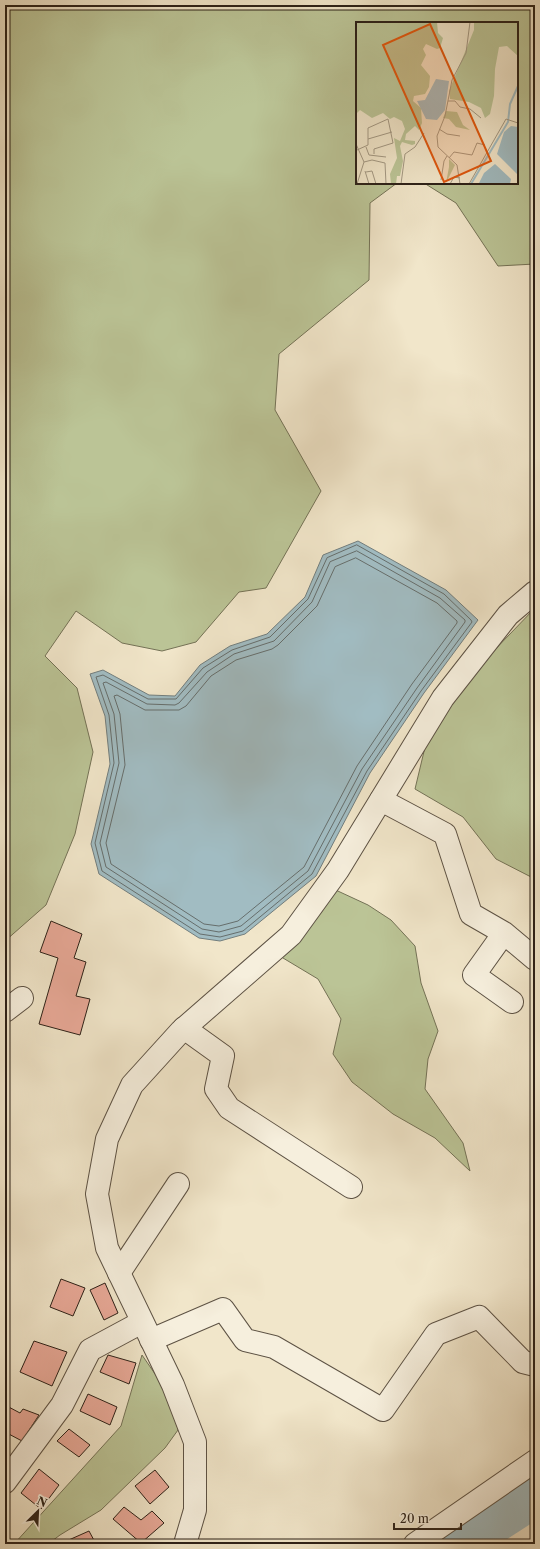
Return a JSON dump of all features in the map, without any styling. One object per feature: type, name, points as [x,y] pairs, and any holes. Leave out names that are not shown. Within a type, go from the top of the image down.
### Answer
[{"type":"street","points":[[185,1544],[195,1510],[195,1442],[173,1385],[107,1248],[97,1194],[106,1139],[132,1085],[184,1028],[291,935],[338,870],[443,698],[508,615],[535,592]]},
{"type":"street","points":[[381,800],[445,834],[471,914],[504,933],[535,959]]},
{"type":"street","points":[[504,933],[474,975],[512,1002]]},
{"type":"street","points":[[184,1028],[223,1056],[216,1089],[230,1108],[350,1188]]},
{"type":"street","points":[[119,1273],[178,1184]]},
{"type":"street","points":[[5,1482],[62,1405],[90,1350],[147,1331],[223,1309],[245,1340],[274,1347],[383,1410],[436,1334],[479,1317],[523,1362],[535,1365]]},
{"type":"street","points":[[414,1544],[535,1461]]},
{"type":"green space","points":[[5,5],[535,5],[535,264],[498,266],[456,203],[426,184],[518,184],[518,22],[356,22],[356,184],[396,184],[370,203],[369,280],[279,354],[275,410],[321,491],[266,588],[239,592],[196,642],[162,651],[122,643],[76,611],[45,656],[77,688],[93,752],[75,834],[46,905],[5,941]]},
{"type":"green space","points":[[535,608],[535,879],[496,859],[463,817],[415,789],[433,714]]},
{"type":"green space","points":[[327,886],[368,905],[391,920],[415,946],[421,983],[438,1031],[428,1059],[425,1089],[463,1143],[470,1171],[435,1138],[393,1114],[352,1082],[333,1054],[341,1019],[318,979],[263,946]]},
{"type":"green space","points":[[142,1355],[164,1387],[175,1414],[178,1430],[165,1448],[101,1510],[48,1544],[14,1544],[121,1426]]},
{"type":"water","points":[[358,541],[446,590],[478,620],[424,693],[370,773],[316,876],[245,934],[220,941],[199,938],[99,874],[91,844],[110,764],[105,716],[90,674],[103,670],[149,695],[175,696],[200,665],[230,646],[267,634],[305,597],[323,555]]},
{"type":"building","points":[[51,921],[82,934],[74,958],[86,962],[76,996],[90,999],[80,1035],[39,1024],[58,958],[40,952]]},
{"type":"building","points":[[61,1279],[85,1288],[73,1316],[50,1307]]},
{"type":"building","points":[[105,1283],[118,1313],[104,1320],[90,1290]]},
{"type":"building","points":[[34,1341],[67,1352],[52,1386],[20,1372]]},
{"type":"building","points":[[108,1355],[136,1363],[129,1384],[100,1372]]},
{"type":"building","points":[[88,1394],[117,1407],[110,1425],[80,1411]]},
{"type":"building","points":[[5,1405],[20,1413],[23,1409],[39,1415],[22,1441],[5,1432]]},
{"type":"building","points":[[69,1429],[90,1445],[79,1457],[57,1441]]},
{"type":"building","points":[[39,1469],[59,1485],[41,1509],[21,1493]]},
{"type":"building","points":[[155,1470],[169,1487],[150,1504],[135,1486]]},
{"type":"building","points":[[124,1507],[141,1520],[152,1511],[164,1523],[141,1543],[113,1519]]},
{"type":"building","points":[[89,1531],[96,1544],[62,1544],[62,1543]]},
{"type":"waterway","points":[[463,1544],[523,1505],[522,1503],[535,1493]]}]
